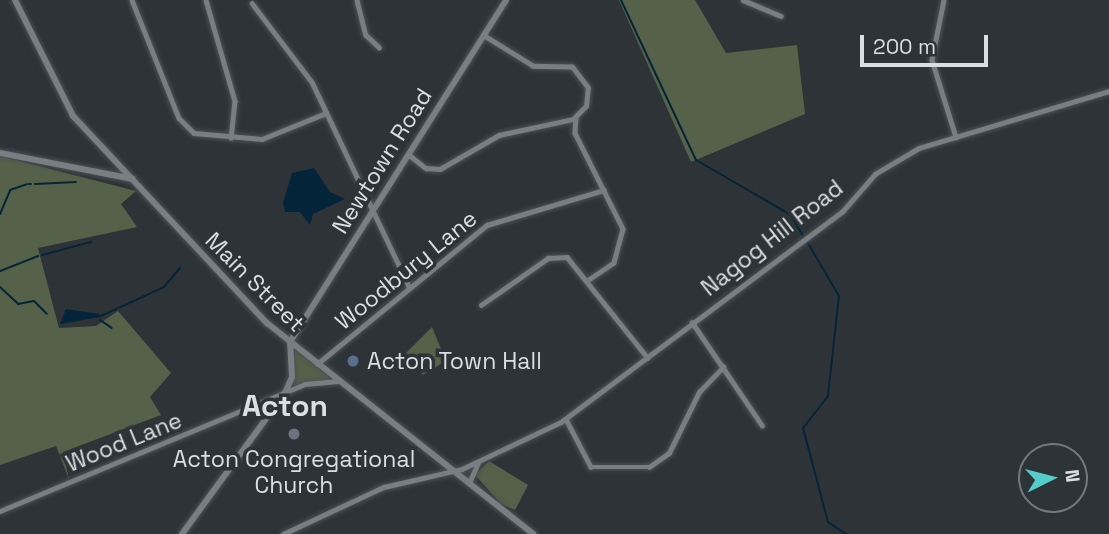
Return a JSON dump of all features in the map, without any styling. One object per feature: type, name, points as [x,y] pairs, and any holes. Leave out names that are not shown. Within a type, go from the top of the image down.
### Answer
[{"type":"street","name":"Main Street","points":[[15,0],[58,94],[132,179],[290,342],[533,534]]},
{"type":"street","points":[[132,0],[184,125],[194,133],[231,138],[282,134],[326,113]]},
{"type":"street","points":[[205,0],[235,101],[231,138]]},
{"type":"street","points":[[357,0],[366,35],[379,47]]},
{"type":"street","name":"Newtown Road","points":[[290,342],[506,0]]},
{"type":"street","points":[[743,0],[781,16]]},
{"type":"street","points":[[944,0],[932,60],[956,136]]},
{"type":"street","points":[[252,3],[307,75],[409,286]]},
{"type":"street","points":[[484,36],[529,65],[562,63],[579,72],[589,98],[576,116],[575,133],[623,229],[621,249],[614,263],[587,281]]},
{"type":"street","name":"Nagog Hill Road","points":[[283,534],[384,487],[479,462],[566,419],[842,212],[875,174],[956,136],[1109,91]]},
{"type":"street","points":[[407,153],[426,168],[440,169],[509,131],[576,116]]},
{"type":"street","points":[[0,153],[132,179]]},
{"type":"street","name":"Woodbury Lane","points":[[316,364],[409,286],[502,217],[604,190]]},
{"type":"street","points":[[481,305],[552,256],[567,257],[648,358]]},
{"type":"street","points":[[692,323],[762,425]]},
{"type":"street","points":[[181,534],[284,394],[290,342]]},
{"type":"street","points":[[566,419],[591,467],[649,467],[669,453],[699,392],[723,367]]},
{"type":"street","name":"Wood Lane","points":[[0,511],[261,406],[311,383],[338,381]]},
{"type":"street","points":[[261,406],[270,416]]},
{"type":"street","points":[[469,483],[479,462]]},
{"type":"green space","points":[[619,0],[695,0],[726,53],[797,45],[805,114],[691,162]]},
{"type":"green space","points":[[0,156],[136,191],[121,204],[137,227],[38,248],[59,328],[96,326],[118,311],[171,373],[150,397],[161,415],[63,452],[69,479],[56,446],[0,465]]},
{"type":"green space","points":[[432,327],[446,361],[423,375],[406,353]]},
{"type":"green space","points":[[291,345],[334,380],[332,383],[294,386]]},
{"type":"green space","points":[[489,461],[528,485],[515,510],[501,504],[475,475]]},
{"type":"water","points":[[314,168],[330,192],[345,199],[313,214],[310,225],[300,212],[285,212],[283,203],[292,173]]},
{"type":"water","points":[[66,309],[99,314],[101,317],[60,324]]},
{"type":"waterway","points":[[621,0],[696,160],[791,215],[803,236]]},
{"type":"waterway","points":[[35,184],[76,182]]},
{"type":"waterway","points":[[0,214],[10,190],[27,184]]},
{"type":"waterway","points":[[42,255],[91,242]]},
{"type":"waterway","points":[[808,243],[839,296],[828,396],[803,428],[828,522],[846,534]]},
{"type":"waterway","points":[[0,271],[38,256]]},
{"type":"waterway","points":[[101,316],[164,287],[180,268]]},
{"type":"waterway","points":[[0,287],[18,304],[34,301],[47,314]]},
{"type":"waterway","points":[[100,320],[112,328]]},
{"type":"place","name":"Acton Town Hall","points":[[353,361]]},
{"type":"place","name":"Acton Congregational Church","points":[[294,434]]},
{"type":"district","name":"Acton","points":[[285,406]]}]
